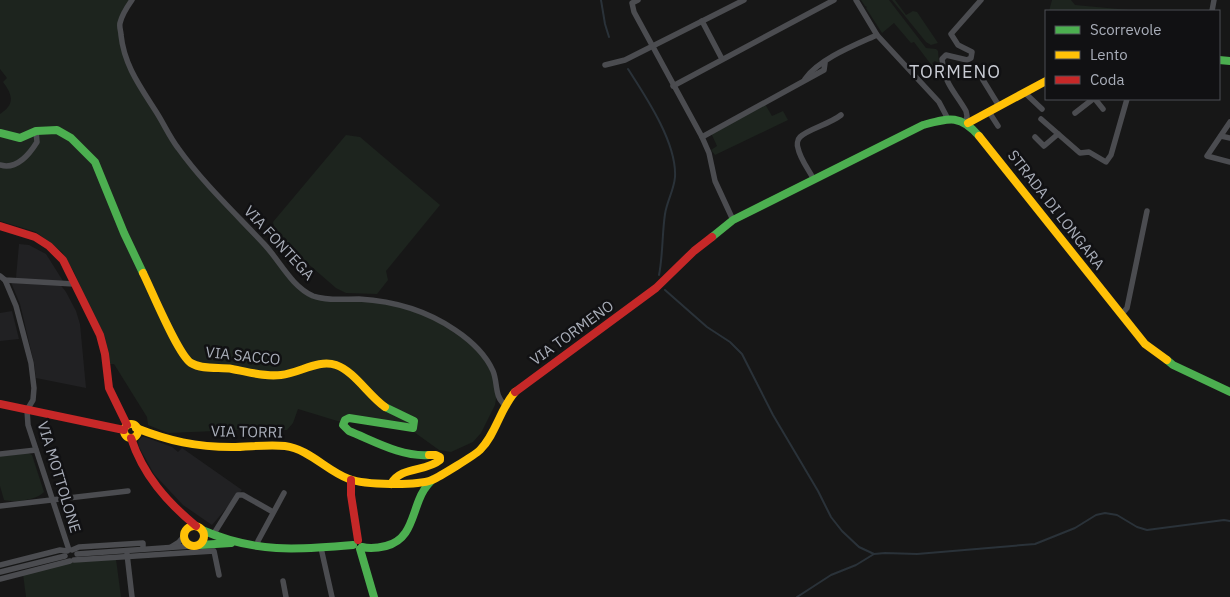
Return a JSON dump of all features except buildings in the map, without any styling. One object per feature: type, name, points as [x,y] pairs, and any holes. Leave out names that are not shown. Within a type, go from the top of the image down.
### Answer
[{"type":"main road","points":[[967,122],[1045,82]]},
{"type":"main road","name":"VIA TORMENO","points":[[351,480],[391,484],[418,483],[432,480],[480,450],[490,436],[505,405],[524,384],[656,288],[694,251],[733,220],[922,125],[948,119],[959,119],[967,122]]},
{"type":"main road","name":"STRADA DI LONGARA","points":[[967,122],[990,146],[1145,344],[1165,361],[1230,392]]},
{"type":"main road","name":"VIA SACCO","points":[[0,133],[20,138],[36,131],[57,130],[71,138],[95,162],[124,233],[180,350],[190,362],[196,365],[222,367],[273,376],[294,373],[318,364],[334,364],[347,371],[377,402],[387,409],[414,421],[413,428],[349,418],[345,420],[343,425],[348,431],[413,456],[436,455],[440,457],[440,460],[434,466],[397,475],[391,484]]},
{"type":"main road","points":[[0,226],[38,237],[48,244],[63,260],[100,334],[105,354],[109,388],[126,428],[125,436],[131,438]]},
{"type":"main road","points":[[0,404],[126,428],[133,425],[136,428],[137,434],[131,438]]},
{"type":"main road","name":"VIA TORRI","points":[[136,428],[165,439],[188,444],[231,447],[286,446],[301,452],[351,480]]},
{"type":"main road","points":[[131,438],[140,462],[149,477],[166,498],[199,528],[233,543],[273,550],[358,545],[366,548],[390,546],[399,542],[408,532],[421,493],[432,480]]},
{"type":"main road","points":[[351,480],[351,494],[359,533],[358,545],[366,562],[374,597]]},
{"type":"main road","points":[[418,483],[421,493]]},
{"type":"main road","points":[[182,513],[186,542],[191,546],[233,543]]},
{"type":"main road","points":[[184,534],[191,527],[199,528]]},
{"type":"main road","points":[[199,528],[204,540],[200,545]]},
{"type":"street","name":"VIA FONTEGA","points":[[132,0],[125,10],[120,24],[122,46],[128,65],[138,84],[183,154],[288,274],[301,288],[313,296],[325,299],[398,304],[426,314],[454,329],[485,357],[496,380],[498,399],[505,405]]},
{"type":"street","points":[[638,0],[632,3],[631,6],[702,137],[709,152],[715,181],[733,220]]},
{"type":"street","points":[[605,65],[625,60],[744,0]]},
{"type":"street","points":[[673,86],[834,0]]},
{"type":"street","points":[[856,0],[877,34],[939,102],[948,119]]},
{"type":"street","points":[[967,122],[966,111],[949,88],[943,70],[942,59],[946,55],[967,60],[971,58],[972,52],[958,45],[951,34],[981,0]]},
{"type":"street","points":[[702,22],[722,59]]},
{"type":"street","points":[[702,137],[804,82],[812,70],[832,57],[877,34]]},
{"type":"street","points":[[983,80],[999,106]]},
{"type":"street","points":[[1024,92],[1042,109]]},
{"type":"street","points":[[1075,113],[1089,100]]},
{"type":"street","points":[[1091,100],[1103,109]]},
{"type":"street","points":[[1041,119],[1080,153],[1089,152],[1106,162],[1111,155],[1127,100]]},
{"type":"street","points":[[989,112],[998,126]]},
{"type":"street","points":[[814,180],[798,149],[797,142],[800,137],[835,120],[841,115]]},
{"type":"street","points":[[1230,122],[1206,156],[1230,162]]},
{"type":"street","points":[[0,165],[4,167],[18,164],[37,142],[36,131]]},
{"type":"street","points":[[1035,136],[1044,146],[1058,134]]},
{"type":"street","points":[[1221,136],[1230,138]]},
{"type":"street","points":[[1121,315],[1127,308],[1147,211]]},
{"type":"street","points":[[2,278],[74,284]]},
{"type":"street","points":[[2,278],[16,306],[31,363],[34,388],[32,400],[27,410]]},
{"type":"street","name":"VIA MOTTOLONE","points":[[27,410],[28,425],[70,555]]},
{"type":"street","points":[[0,454],[36,450]]},
{"type":"street","points":[[0,506],[128,491]]},
{"type":"street","points":[[257,547],[258,541],[284,492]]},
{"type":"street","points":[[213,535],[238,495],[243,495],[273,512]]},
{"type":"street","points":[[170,548],[179,542],[184,534]]},
{"type":"street","points":[[0,572],[70,555],[126,550],[143,546]]},
{"type":"street","points":[[0,579],[70,555],[80,547],[143,546],[170,548],[191,546]]},
{"type":"street","points":[[321,548],[332,597]]},
{"type":"street","points":[[0,566],[60,550],[70,555],[127,557],[214,551],[219,574]]},
{"type":"street","points":[[126,550],[132,597]]},
{"type":"street","points":[[283,581],[286,597]]},
{"type":"shaded area","points":[[0,0],[132,0],[120,24],[128,65],[177,147],[288,274],[313,296],[382,301],[426,314],[477,348],[492,370],[497,393],[495,405],[481,433],[473,442],[451,452],[439,450],[414,432],[413,428],[349,418],[344,423],[298,409],[293,423],[287,430],[168,433],[148,425],[147,417],[114,364],[109,364],[104,341],[74,272],[62,252],[36,232],[0,221],[0,114],[8,106],[11,99],[9,91],[3,82],[7,78],[0,69]]},
{"type":"shaded area","points":[[861,0],[889,0],[926,48],[938,51],[939,63],[935,61],[932,63],[934,66],[936,65],[940,73],[942,72],[944,78],[942,79],[914,42],[911,43],[894,23],[882,33]]},
{"type":"shaded area","points":[[892,0],[895,0],[906,15],[913,11],[917,12],[938,43],[931,45],[926,42]]},
{"type":"shaded area","points":[[1052,0],[1071,0],[1075,5],[1129,10],[1049,10]]},
{"type":"shaded area","points":[[765,104],[772,116],[783,111],[788,120],[715,155],[711,150],[717,146],[711,133]]},
{"type":"shaded area","points":[[346,135],[360,137],[440,205],[386,271],[388,280],[377,294],[346,293],[336,288],[276,236],[273,222]]},
{"type":"shaded area","points":[[19,244],[29,245],[46,254],[63,281],[59,283],[76,311],[80,324],[86,388],[36,378],[20,304],[10,280],[16,278]]},
{"type":"shaded area","points":[[12,311],[19,339],[0,341],[0,313]]},
{"type":"shaded area","points":[[142,437],[172,447],[178,452],[182,448],[242,490],[212,525],[183,505],[154,474],[139,447],[138,441]]},
{"type":"shaded area","points":[[28,453],[32,455],[44,492],[41,495],[25,500],[4,500],[0,486],[0,456]]},
{"type":"shaded area","points":[[116,559],[121,597],[26,597],[23,574],[71,562]]},
{"type":"waterway","points":[[601,0],[609,37]]},
{"type":"waterway","points":[[628,69],[666,135],[674,164],[675,177],[665,214],[659,275]]},
{"type":"waterway","points":[[665,290],[707,327],[730,342],[742,354],[773,415],[818,491],[831,517],[842,531],[859,547],[874,554]]},
{"type":"waterway","points":[[797,597],[831,575],[856,565],[874,554],[917,554],[1035,544],[1075,528],[1096,515],[1105,513],[1117,515],[1137,527],[1147,530],[1224,520],[1230,521]]},
{"type":"traffic: fast","points":[[1220,60],[1230,61]]},
{"type":"traffic: fast","points":[[712,237],[733,220],[923,125],[947,120],[960,121],[979,136]]},
{"type":"traffic: fast","points":[[0,133],[20,138],[36,131],[57,130],[71,138],[95,162],[124,233],[143,273]]},
{"type":"traffic: fast","points":[[1167,360],[1173,365],[1230,392]]},
{"type":"traffic: fast","points":[[385,407],[414,421],[413,428],[349,418],[345,420],[343,425],[349,431],[388,448],[408,454],[429,455]]},
{"type":"traffic: fast","points":[[362,547],[383,547],[400,539],[411,522],[423,492],[432,480]]},
{"type":"traffic: fast","points":[[202,530],[240,543],[276,548],[295,549],[353,545]]},
{"type":"traffic: fast","points":[[200,545],[231,543]]},
{"type":"traffic: fast","points":[[360,549],[374,597]]},
{"type":"traffic: slow","points":[[968,123],[1045,82]]},
{"type":"traffic: slow","points":[[979,136],[1145,344],[1167,360]]},
{"type":"traffic: slow","points":[[143,273],[172,336],[191,363],[206,367],[269,375],[288,374],[322,364],[336,365],[355,378],[385,407]]},
{"type":"traffic: slow","points":[[136,428],[171,440],[206,446],[285,446],[302,451],[349,479],[378,484],[415,483],[436,478],[480,450],[490,437],[505,406],[515,392]]},
{"type":"traffic: slow","points":[[131,424],[136,426],[138,431],[136,436],[131,438],[126,436],[124,431],[126,426],[131,424]]},
{"type":"traffic: slow","points":[[391,484],[401,474],[434,464],[440,460],[440,457],[436,455],[429,455]]},
{"type":"traffic: slow","points":[[190,526],[198,526],[204,532],[204,536],[204,540],[198,546],[190,546],[184,540],[184,532],[190,526]]},
{"type":"traffic: jam","points":[[0,226],[35,237],[49,246],[63,260],[100,335],[105,354],[109,388],[127,425]]},
{"type":"traffic: jam","points":[[515,392],[656,288],[694,251],[712,237]]},
{"type":"traffic: jam","points":[[0,404],[124,430]]},
{"type":"traffic: jam","points":[[131,438],[142,464],[157,487],[196,526]]},
{"type":"traffic: jam","points":[[351,480],[351,495],[358,540]]},
{"type":"district","name":"TORMENO","points":[[955,72]]}]
